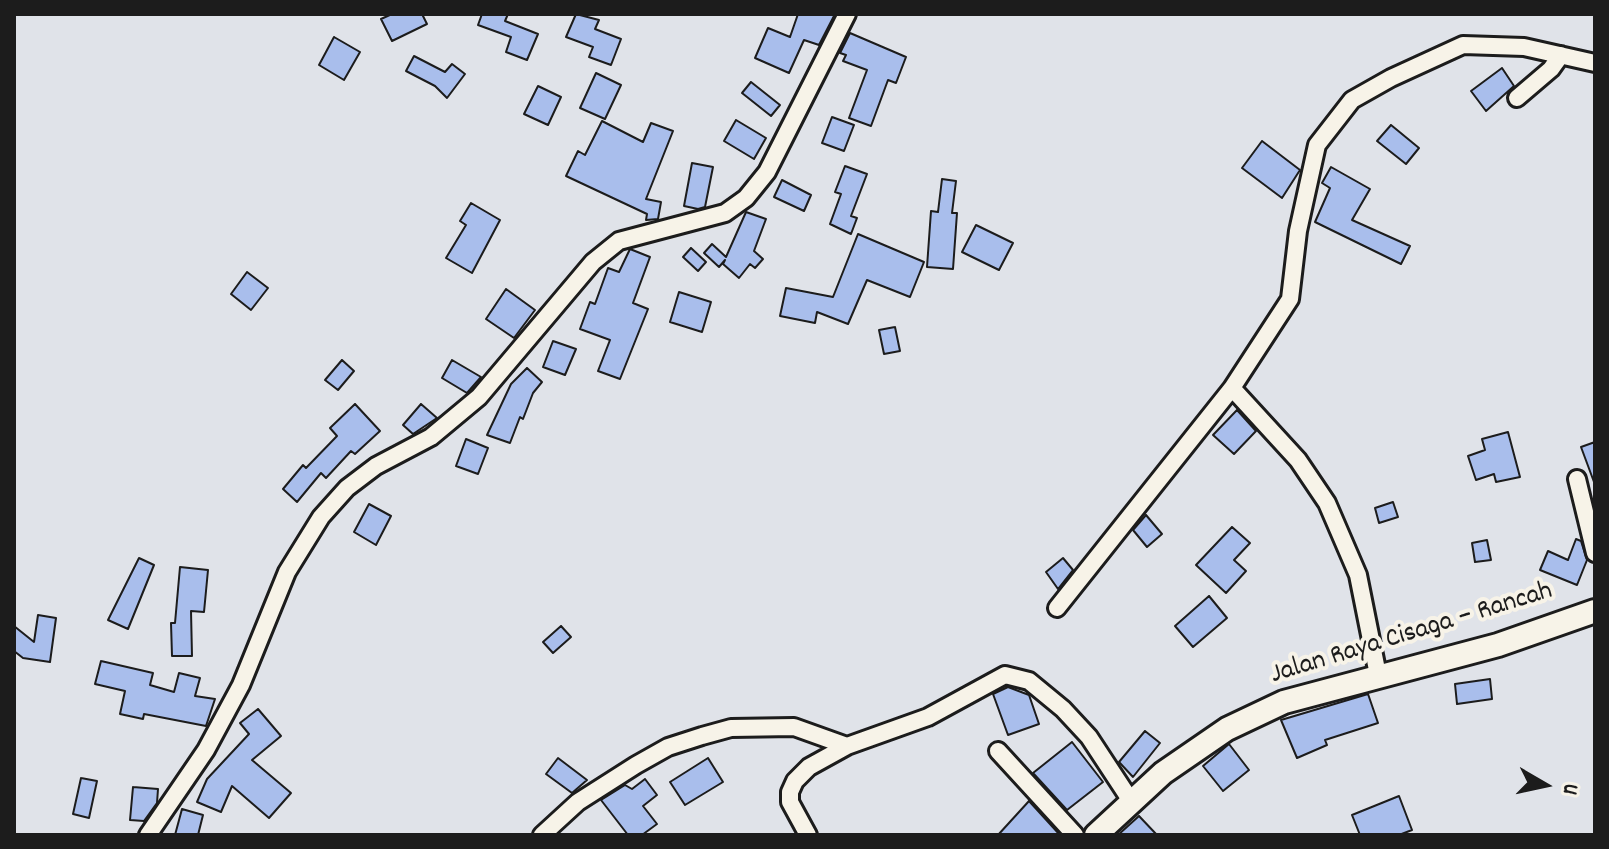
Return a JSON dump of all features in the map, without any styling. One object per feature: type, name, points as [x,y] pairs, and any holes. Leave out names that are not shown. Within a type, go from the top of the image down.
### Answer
[{"type":"main road","name":"Jalan Raya Cisaga – Rancah","points":[[1096,835],[1163,773],[1227,729],[1284,702],[1498,645],[1595,611]]},
{"type":"street","points":[[148,835],[206,750],[241,685],[287,572],[321,517],[347,488],[376,466],[431,437],[479,397],[593,262],[619,241],[725,213],[746,198],[767,172],[847,14]]},
{"type":"street","points":[[1057,608],[1232,388],[1290,299],[1300,217],[1317,145],[1352,100],[1402,72],[1463,45],[1489,43],[1595,63]]},
{"type":"street","points":[[1517,98],[1551,69],[1561,55]]},
{"type":"street","points":[[1232,388],[1298,460],[1327,503],[1358,575],[1378,675]]},
{"type":"street","points":[[1577,479],[1595,553]]},
{"type":"street","points":[[808,835],[790,802],[795,781],[820,760],[847,746],[928,717],[992,680],[1015,675],[1029,681],[1063,709],[1089,737],[1131,801]]},
{"type":"street","points":[[542,835],[578,802],[636,765],[668,747],[702,736],[731,728],[794,727],[847,746]]},
{"type":"street","points":[[998,751],[1075,835]]},
{"type":"building","points":[[392,14],[422,14],[427,24],[392,41],[381,19]]},
{"type":"building","points":[[482,14],[508,14],[505,21],[538,34],[527,60],[506,52],[511,37],[478,25]]},
{"type":"building","points":[[576,14],[599,20],[595,29],[621,39],[611,65],[589,57],[593,47],[566,37]]},
{"type":"building","points":[[798,14],[835,14],[819,45],[804,40],[789,73],[755,58],[768,28],[790,37]]},
{"type":"building","points":[[850,33],[906,57],[896,83],[888,80],[871,126],[849,118],[867,70],[843,61],[846,55],[840,53]]},
{"type":"building","points":[[334,37],[360,52],[344,80],[319,65]]},
{"type":"building","points":[[414,56],[445,72],[452,64],[465,74],[447,98],[435,86],[406,71]]},
{"type":"building","points":[[1502,68],[1514,86],[1486,111],[1471,91]]},
{"type":"building","points":[[596,73],[621,85],[605,119],[580,108]]},
{"type":"building","points":[[751,82],[780,105],[771,116],[742,93]]},
{"type":"building","points":[[538,86],[561,97],[548,125],[524,114]]},
{"type":"building","points":[[832,117],[854,125],[844,151],[822,143]]},
{"type":"building","points":[[736,120],[766,138],[754,159],[724,141]]},
{"type":"building","points":[[602,121],[643,142],[651,123],[673,131],[646,199],[661,202],[658,219],[646,220],[647,214],[566,176],[578,151],[585,155]]},
{"type":"building","points":[[1391,125],[1419,148],[1406,164],[1377,141]]},
{"type":"building","points":[[1262,141],[1300,170],[1282,198],[1242,168]]},
{"type":"building","points":[[692,163],[713,167],[705,207],[698,209],[684,206]]},
{"type":"building","points":[[845,166],[867,174],[851,216],[857,218],[851,234],[830,224],[841,194],[835,192]]},
{"type":"building","points":[[1331,167],[1370,189],[1352,220],[1410,246],[1401,264],[1315,222],[1330,188],[1322,183]]},
{"type":"building","points":[[942,179],[956,181],[952,213],[957,213],[953,269],[927,267],[931,211],[938,212]]},
{"type":"building","points":[[782,180],[811,195],[804,211],[774,197]]},
{"type":"building","points":[[471,203],[500,220],[472,273],[446,258],[466,225],[460,221]]},
{"type":"building","points":[[746,212],[766,219],[754,251],[763,259],[755,268],[750,264],[739,278],[723,264],[725,260],[719,267],[704,253],[712,244],[726,257]]},
{"type":"building","points":[[976,225],[1013,243],[999,270],[962,252]]},
{"type":"building","points":[[858,234],[924,262],[910,297],[867,280],[848,324],[817,312],[815,323],[780,316],[786,288],[833,297]]},
{"type":"building","points":[[691,248],[706,262],[698,271],[683,257]]},
{"type":"building","points":[[630,249],[650,257],[633,303],[648,309],[620,379],[598,371],[610,340],[580,329],[590,302],[595,304],[608,268],[619,272]]},
{"type":"building","points":[[247,272],[268,288],[251,310],[231,294]]},
{"type":"building","points":[[506,289],[535,310],[514,338],[486,319]]},
{"type":"building","points":[[679,292],[711,302],[702,332],[670,322]]},
{"type":"building","points":[[895,327],[900,351],[884,354],[879,330]]},
{"type":"building","points":[[553,341],[576,349],[565,375],[543,367]]},
{"type":"building","points":[[342,360],[354,371],[338,390],[325,380]]},
{"type":"building","points":[[452,360],[481,377],[467,393],[442,378]]},
{"type":"building","points":[[527,368],[542,382],[533,393],[523,419],[520,417],[510,443],[487,435],[511,384]]},
{"type":"building","points":[[355,404],[380,431],[355,454],[351,451],[326,478],[321,473],[297,502],[283,489],[303,465],[306,468],[337,436],[330,428]]},
{"type":"building","points":[[421,404],[437,418],[413,434],[403,425]]},
{"type":"building","points":[[1237,410],[1256,431],[1234,454],[1213,435]]},
{"type":"building","points":[[1508,432],[1520,477],[1496,482],[1494,474],[1476,480],[1468,456],[1485,450],[1482,439]]},
{"type":"building","points":[[466,439],[488,448],[478,474],[456,466]]},
{"type":"building","points":[[1595,442],[1595,482],[1594,482],[1581,447]]},
{"type":"building","points":[[1393,502],[1398,517],[1379,523],[1375,508]]},
{"type":"building","points":[[369,504],[391,516],[376,545],[354,532]]},
{"type":"building","points":[[1146,515],[1162,534],[1147,547],[1133,530]]},
{"type":"building","points":[[1232,527],[1250,543],[1234,560],[1246,571],[1226,593],[1196,565]]},
{"type":"building","points":[[1576,539],[1581,541],[1587,560],[1577,585],[1540,570],[1548,551],[1568,560]]},
{"type":"building","points":[[1487,540],[1491,560],[1475,562],[1472,543]]},
{"type":"building","points":[[139,558],[154,565],[128,629],[108,620]]},
{"type":"building","points":[[1063,558],[1073,570],[1058,589],[1046,572]]},
{"type":"building","points":[[180,567],[208,570],[204,612],[191,611],[192,656],[172,656],[171,623],[175,623]]},
{"type":"building","points":[[1209,596],[1227,618],[1193,647],[1175,626]]},
{"type":"building","points":[[38,615],[56,618],[50,662],[23,658],[14,651],[14,626],[34,642]]},
{"type":"building","points":[[561,626],[571,637],[553,653],[543,642]]},
{"type":"building","points":[[101,661],[153,673],[150,685],[174,692],[179,673],[200,678],[195,696],[215,699],[206,726],[144,714],[143,719],[120,714],[125,691],[95,684]]},
{"type":"building","points":[[1490,679],[1492,699],[1457,704],[1455,684]]},
{"type":"building","points":[[1008,687],[1029,695],[1039,724],[1008,735],[993,694]]},
{"type":"building","points":[[1368,694],[1378,723],[1325,740],[1327,745],[1297,758],[1281,720]]},
{"type":"building","points":[[258,709],[281,736],[252,760],[291,793],[269,818],[232,786],[221,812],[197,802],[207,779],[249,734],[240,723]]},
{"type":"building","points":[[1145,731],[1160,743],[1133,777],[1119,762]]},
{"type":"building","points":[[1072,742],[1103,782],[1067,810],[1033,773]]},
{"type":"building","points":[[1229,744],[1249,770],[1223,791],[1203,766]]},
{"type":"building","points":[[558,758],[587,780],[572,793],[546,774]]},
{"type":"building","points":[[708,758],[723,782],[685,805],[670,782]]},
{"type":"building","points":[[81,778],[97,781],[89,818],[73,814]]},
{"type":"building","points":[[645,779],[657,795],[643,806],[657,824],[642,835],[628,835],[601,800],[625,785],[632,789]]},
{"type":"building","points":[[133,787],[158,789],[157,803],[144,821],[130,820]]},
{"type":"building","points":[[1399,796],[1412,830],[1399,835],[1360,835],[1352,815]]},
{"type":"building","points":[[1029,801],[1060,835],[998,835]]},
{"type":"building","points":[[182,809],[203,815],[198,835],[175,835]]},
{"type":"building","points":[[1139,816],[1157,835],[1118,835]]}]
